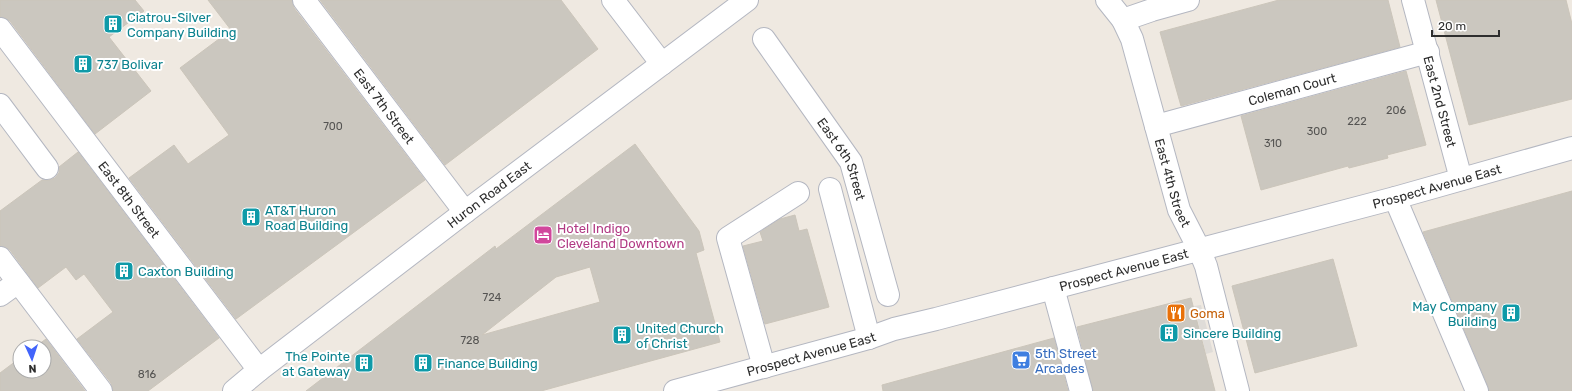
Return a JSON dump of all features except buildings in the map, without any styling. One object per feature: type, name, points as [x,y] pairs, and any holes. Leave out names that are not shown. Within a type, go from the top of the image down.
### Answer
[{"type":"street","name":"East 7th Street","points":[[304,0],[465,212]]},
{"type":"street","points":[[613,0],[662,64]]},
{"type":"street","name":"Huron Road East","points":[[234,391],[258,370],[465,212],[747,0]]},
{"type":"street","name":"East 4th Street","points":[[1107,0],[1122,20],[1132,39],[1179,210],[1206,266],[1238,391]]},
{"type":"street","points":[[1122,20],[1188,0]]},
{"type":"street","name":"East 2nd Street","points":[[1414,0],[1462,179]]},
{"type":"street","name":"East 8th Street","points":[[0,29],[258,370]]},
{"type":"street","name":"East 6th Street","points":[[764,39],[851,162],[888,295]]},
{"type":"street","name":"Coleman Court","points":[[1156,126],[1428,52]]},
{"type":"street","points":[[0,105],[47,168]]},
{"type":"street","name":"Prospect Avenue East","points":[[675,391],[868,338],[894,329],[1395,198],[1572,148]]},
{"type":"street","points":[[830,189],[868,338]]},
{"type":"street","points":[[764,367],[728,238],[798,193]]},
{"type":"street","points":[[1395,198],[1477,391]]},
{"type":"street","points":[[0,258],[101,391]]},
{"type":"street","points":[[0,295],[18,282]]},
{"type":"street","points":[[1053,288],[1080,391]]},
{"type":"shaded area","points":[[1201,305],[1213,352],[1206,354],[1194,306]]},
{"type":"place","name":"Ciatrou-Silver Company Building","points":[[113,24]]},
{"type":"place","name":"737 Bolivar","points":[[83,64]]},
{"type":"place","name":"AT&T Huron Road Building","points":[[251,217]]},
{"type":"place","name":"Hotel Indigo Cleveland Downtown","points":[[543,235]]},
{"type":"place","name":"Caxton Building","points":[[124,271]]},
{"type":"place","name":"Goma","points":[[1176,313]]},
{"type":"place","name":"May Company Building","points":[[1511,313]]},
{"type":"place","name":"Sincere Building","points":[[1169,333]]},
{"type":"place","name":"United Church of Christ","points":[[622,335]]},
{"type":"place","name":"5th Street Arcades","points":[[1021,360]]},
{"type":"place","name":"The Pointe at Gateway","points":[[364,363]]},
{"type":"place","name":"Finance Building","points":[[423,363]]}]
